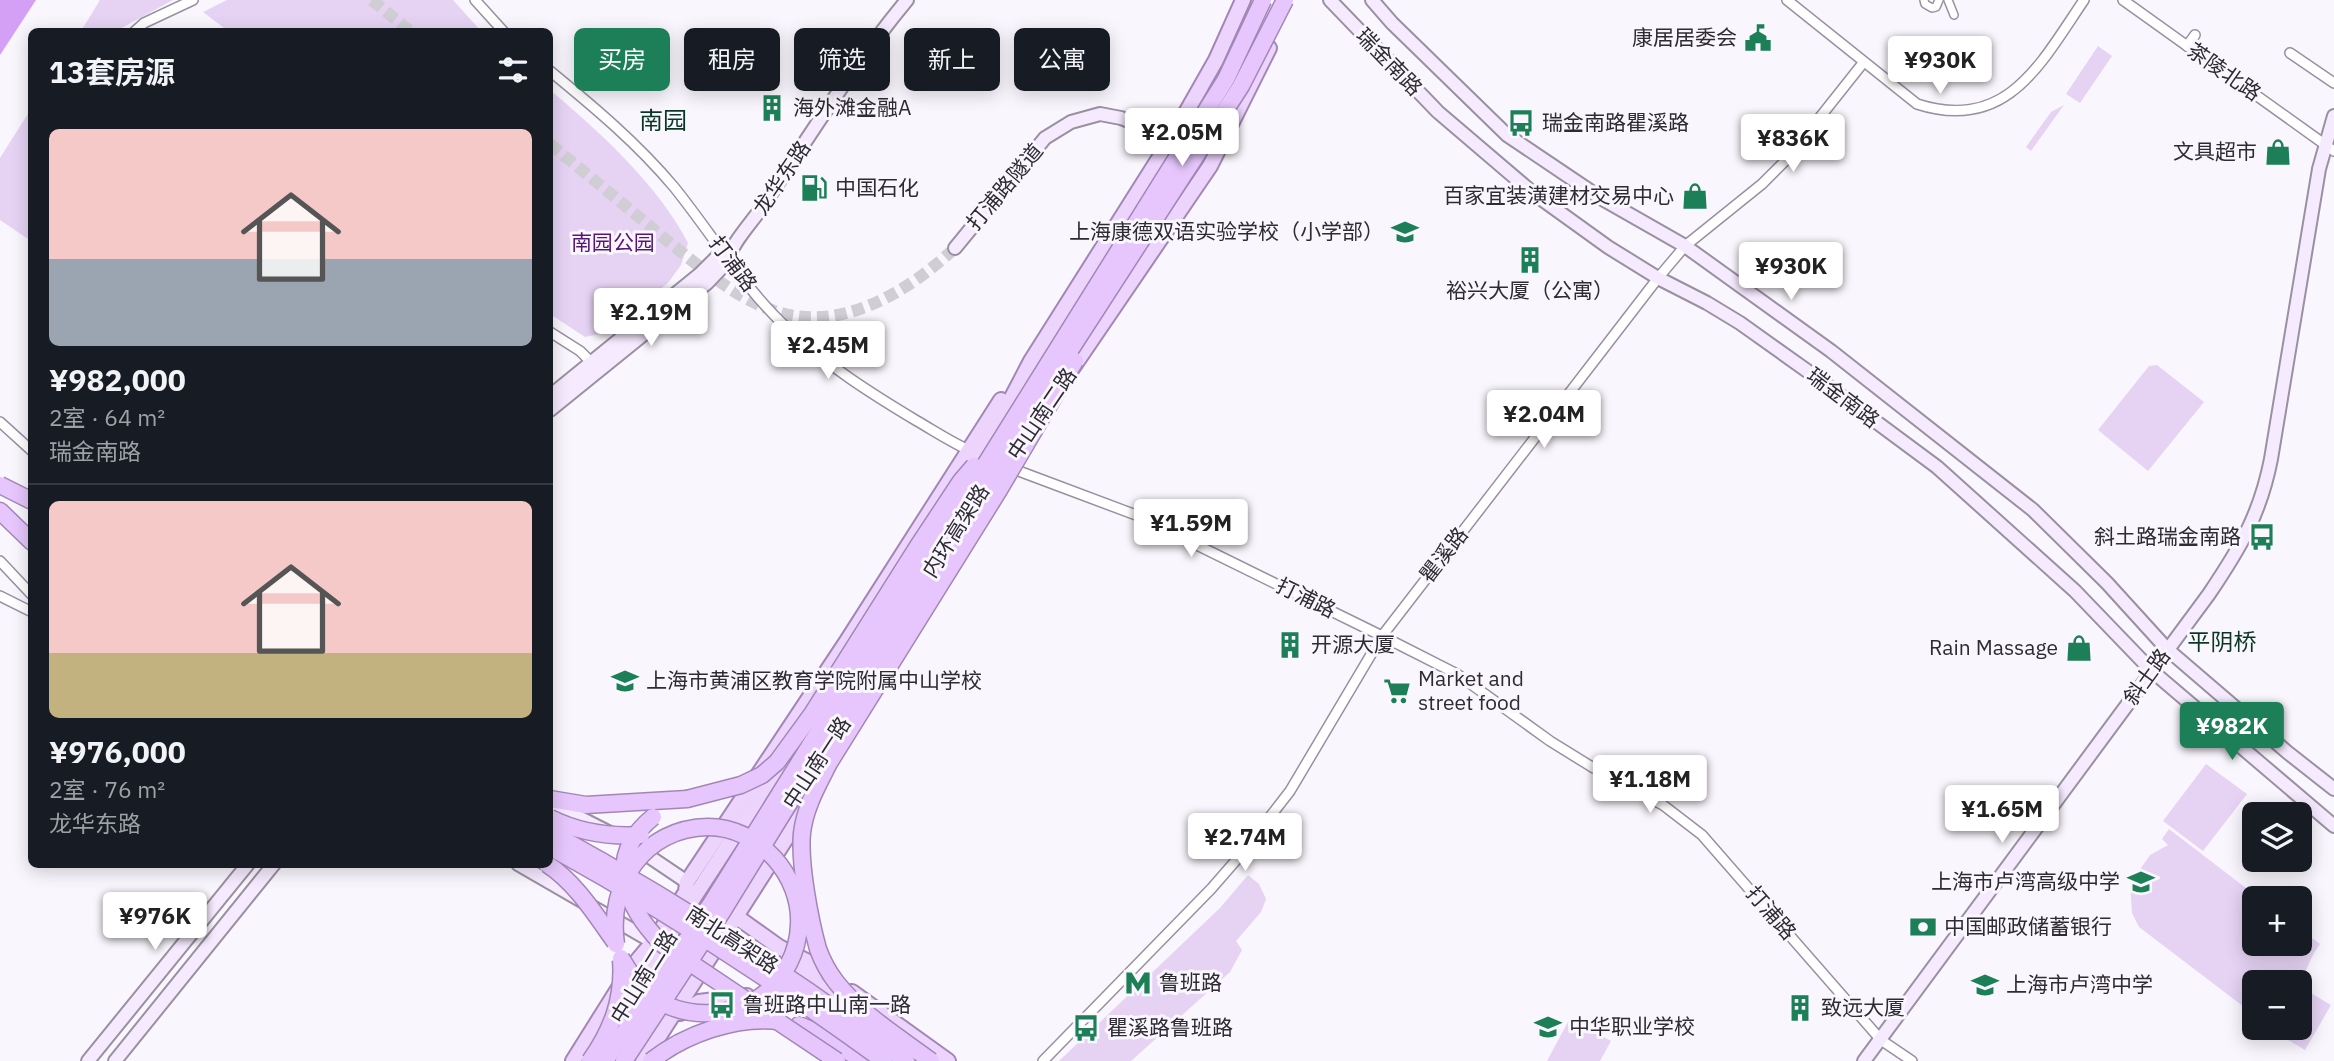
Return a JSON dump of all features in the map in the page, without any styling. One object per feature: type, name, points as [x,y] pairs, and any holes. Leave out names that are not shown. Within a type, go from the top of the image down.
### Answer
[{"type":"highway","name":"内环高架路","points":[[605,1061],[711,904],[1226,79],[1263,0]]},
{"type":"highway","name":"内环高架路","points":[[624,1061],[722,912],[871,667],[1241,86],[1285,0]]},
{"type":"highway","points":[[553,868],[575,888],[619,951],[634,979],[650,995],[676,1009],[704,1014],[732,1010],[757,999],[781,977],[793,956],[799,935],[803,832],[813,795],[829,763],[1033,435],[1092,330],[1121,271]]},
{"type":"highway","points":[[553,801],[586,805],[687,799],[741,785],[762,775],[777,762],[812,714],[961,481],[1012,421]]},
{"type":"highway","points":[[0,485],[28,500]]},
{"type":"highway","points":[[0,485],[28,507]]},
{"type":"highway","points":[[0,504],[28,524]]},
{"type":"highway","points":[[0,511],[28,538]]},
{"type":"highway","points":[[687,799],[646,823],[630,845],[624,870],[625,883],[639,915],[662,944],[837,1061]]},
{"type":"highway","points":[[553,819],[583,831],[625,836],[711,827],[748,838],[758,844],[780,864],[789,878],[799,911],[836,982],[851,999],[931,1061]]},
{"type":"highway","points":[[591,1061],[605,1039],[615,1015],[622,979],[614,915],[620,888],[626,875],[649,849],[666,838],[685,831]]},
{"type":"highway","name":"南北高架路","points":[[553,834],[626,873],[752,951],[906,1061]]},
{"type":"highway","name":"南北高架路","points":[[553,849],[725,951],[884,1061]]},
{"type":"highway","points":[[803,862],[819,951]]},
{"type":"highway","points":[[732,1010],[810,1029],[863,1061]]},
{"type":"highway","points":[[651,1059],[704,1014]]},
{"type":"highway","points":[[651,1059],[692,1035],[707,1030],[773,1020]]},
{"type":"main road","name":"龙华东路","points":[[553,394],[707,283],[857,66],[907,0]]},
{"type":"main road","name":"中山南二路","points":[[661,942],[700,891],[974,453],[1003,397],[1031,361],[1170,141],[1216,60],[1244,0]]},
{"type":"main road","name":"中山南二路","points":[[699,969],[879,695],[1006,491],[1006,466],[1210,166],[1293,0]]},
{"type":"main road","name":"瑞金南路","points":[[1330,0],[1438,113],[1533,193],[1608,247],[1740,323],[1937,467],[2075,591],[2152,671],[2334,826]]},
{"type":"main road","name":"瑞金南路","points":[[1372,0],[1392,23],[1507,135],[1599,197],[1685,246],[1831,351],[2033,510],[2107,583],[2167,649],[2334,789]]},
{"type":"main road","name":"打浦路隧道","points":[[955,248],[1045,138],[1071,122],[1100,114],[1121,118],[1170,141],[1210,166]]},
{"type":"main road","name":"斜土路","points":[[1864,1061],[2152,671],[2234,557],[2250,529],[2261,500],[2271,459],[2334,116]]},
{"type":"main road","name":"龙华东路","points":[[553,407],[595,365]]},
{"type":"main road","name":"中山南二路","points":[[591,1061],[661,942],[686,892],[687,882],[974,453]]},
{"type":"main road","name":"中山南一路","points":[[651,1059],[669,1020],[699,969],[712,928],[723,907],[1006,466]]},
{"type":"main road","points":[[712,843],[757,801]]},
{"type":"main road","points":[[553,803],[639,849],[723,907],[731,922]]},
{"type":"main road","points":[[752,890],[775,827]]},
{"type":"main road","points":[[88,1061],[245,868]]},
{"type":"main road","points":[[115,1061],[271,868]]},
{"type":"main road","points":[[525,868],[661,942],[699,969],[727,979],[849,1061]]},
{"type":"main road","points":[[573,1061],[632,967],[661,942],[685,929],[712,928],[731,922],[754,929],[779,947],[814,965],[948,1061]]},
{"type":"main road","points":[[779,947],[808,977],[920,1061]]},
{"type":"main road","points":[[630,1061],[676,990],[699,969]]},
{"type":"main road","points":[[669,1020],[699,1002],[752,996]]},
{"type":"main road","points":[[651,1059],[676,1042],[762,1024],[800,1029],[820,1054],[830,1061]]},
{"type":"street","points":[[138,28],[193,0]]},
{"type":"street","points":[[475,0],[500,28]]},
{"type":"street","points":[[1787,0],[1917,104],[1941,112],[1972,110],[2003,99],[2035,71],[2084,0]]},
{"type":"street","points":[[1924,0],[1925,4],[1932,8],[1936,7],[1939,0]]},
{"type":"street","points":[[1948,0],[1954,15]]},
{"type":"street","name":"茶陵北路","points":[[2123,0],[2329,148]]},
{"type":"street","points":[[2187,46],[2194,35]]},
{"type":"street","points":[[2290,53],[2334,83]]},
{"type":"street","name":"瞿溪路","points":[[1043,1061],[1211,889],[1245,849],[1290,791],[1382,636],[1658,278],[1685,246],[1762,184],[1786,160],[1863,63]]},
{"type":"street","name":"打浦路","points":[[553,74],[629,138],[673,187],[787,328],[822,358],[904,413],[974,453],[1136,515],[1457,674],[1550,741],[1664,806],[1702,835],[1881,1040],[1912,1061]]},
{"type":"street","points":[[553,334],[580,351],[595,365]]},
{"type":"street","points":[[0,422],[28,447]]},
{"type":"street","points":[[0,562],[28,591]]},
{"type":"street","points":[[0,596],[28,610]]},
{"type":"green space","points":[[100,0],[173,0],[122,28],[83,28]]},
{"type":"green space","points":[[227,0],[453,0],[478,28],[224,28],[203,12]]},
{"type":"green space","points":[[2098,46],[2112,56],[2080,103],[2066,94]]},
{"type":"green space","name":"南园公园","points":[[553,93],[608,142],[644,180],[676,221],[688,243],[681,265],[668,283],[604,333],[585,337],[553,316]]},
{"type":"green space","points":[[2064,105],[2031,151],[2026,147],[2051,112]]},
{"type":"green space","points":[[28,114],[28,239],[0,220],[0,158]]},
{"type":"green space","points":[[2157,365],[2204,402],[2148,471],[2098,430],[2149,366]]},
{"type":"green space","points":[[2206,764],[2247,794],[2203,851],[2163,821]]},
{"type":"green space","points":[[2169,829],[2243,886],[2242,956],[2312,956],[2312,938],[2320,944],[2306,970],[2242,970],[2242,1005],[2139,927],[2132,913],[2130,884],[2150,855],[2168,845],[2162,839]]},
{"type":"green space","points":[[1248,875],[1259,884],[1266,899],[1261,912],[1236,941],[1242,950],[1230,972],[1131,1061],[1059,1061],[1220,908]]},
{"type":"green space","points":[[2312,994],[2331,1005],[2312,1038]]},
{"type":"green space","points":[[1570,1018],[1611,1041],[1600,1061],[1547,1061]]},
{"type":"green space","points":[[2288,1040],[2311,1040],[2305,1050]]},
{"type":"shaded area","points":[[0,0],[36,0],[0,55]]},
{"type":"tunnel","points":[[372,0],[406,28]]},
{"type":"tunnel","points":[[553,146],[716,279],[743,297],[772,310],[797,316],[822,317],[871,305],[916,280],[955,248]]},
{"type":"place","name":"康居居委会","points":[[1758,38]]},
{"type":"place","name":"海外滩金融A","points":[[772,108]]},
{"type":"place","name":"瑞金南路瞿溪路","points":[[1521,123]]},
{"type":"place","name":"文具超市","points":[[2278,152]]},
{"type":"place","name":"中国石化","points":[[814,188]]},
{"type":"place","name":"百家宜装潢建材交易中心","points":[[1695,196]]},
{"type":"place","name":"上海康德双语实验学校（小学部）","points":[[1405,232]]},
{"type":"place","name":"裕兴大厦（公寓）","points":[[1530,260]]},
{"type":"place","name":"斜土路瑞金南路","points":[[2262,537]]},
{"type":"place","name":"开源大厦","points":[[1290,645]]},
{"type":"place","name":"Rain Massage","points":[[2079,648]]},
{"type":"place","name":"上海市黄浦区教育学院附属中山学校","points":[[625,681]]},
{"type":"place","name":"Market and street food","points":[[1397,691]]},
{"type":"place","name":"上海市卢湾高级中学","points":[[2141,882]]},
{"type":"place","name":"中国邮政储蓄银行","points":[[1923,927]]},
{"type":"place","name":"鲁班路","points":[[1138,983]]},
{"type":"place","name":"上海市卢湾中学","points":[[1985,985]]},
{"type":"place","name":"鲁班路中山南一路","points":[[722,1005]]},
{"type":"place","name":"致远大厦","points":[[1800,1008]]},
{"type":"place","name":"中华职业学校","points":[[1548,1027]]},
{"type":"place","name":"瞿溪路鲁班路","points":[[1086,1028]]},
{"type":"district","name":"南园","points":[[663,121]]},
{"type":"district","name":"平阴桥","points":[[2222,642]]}]
